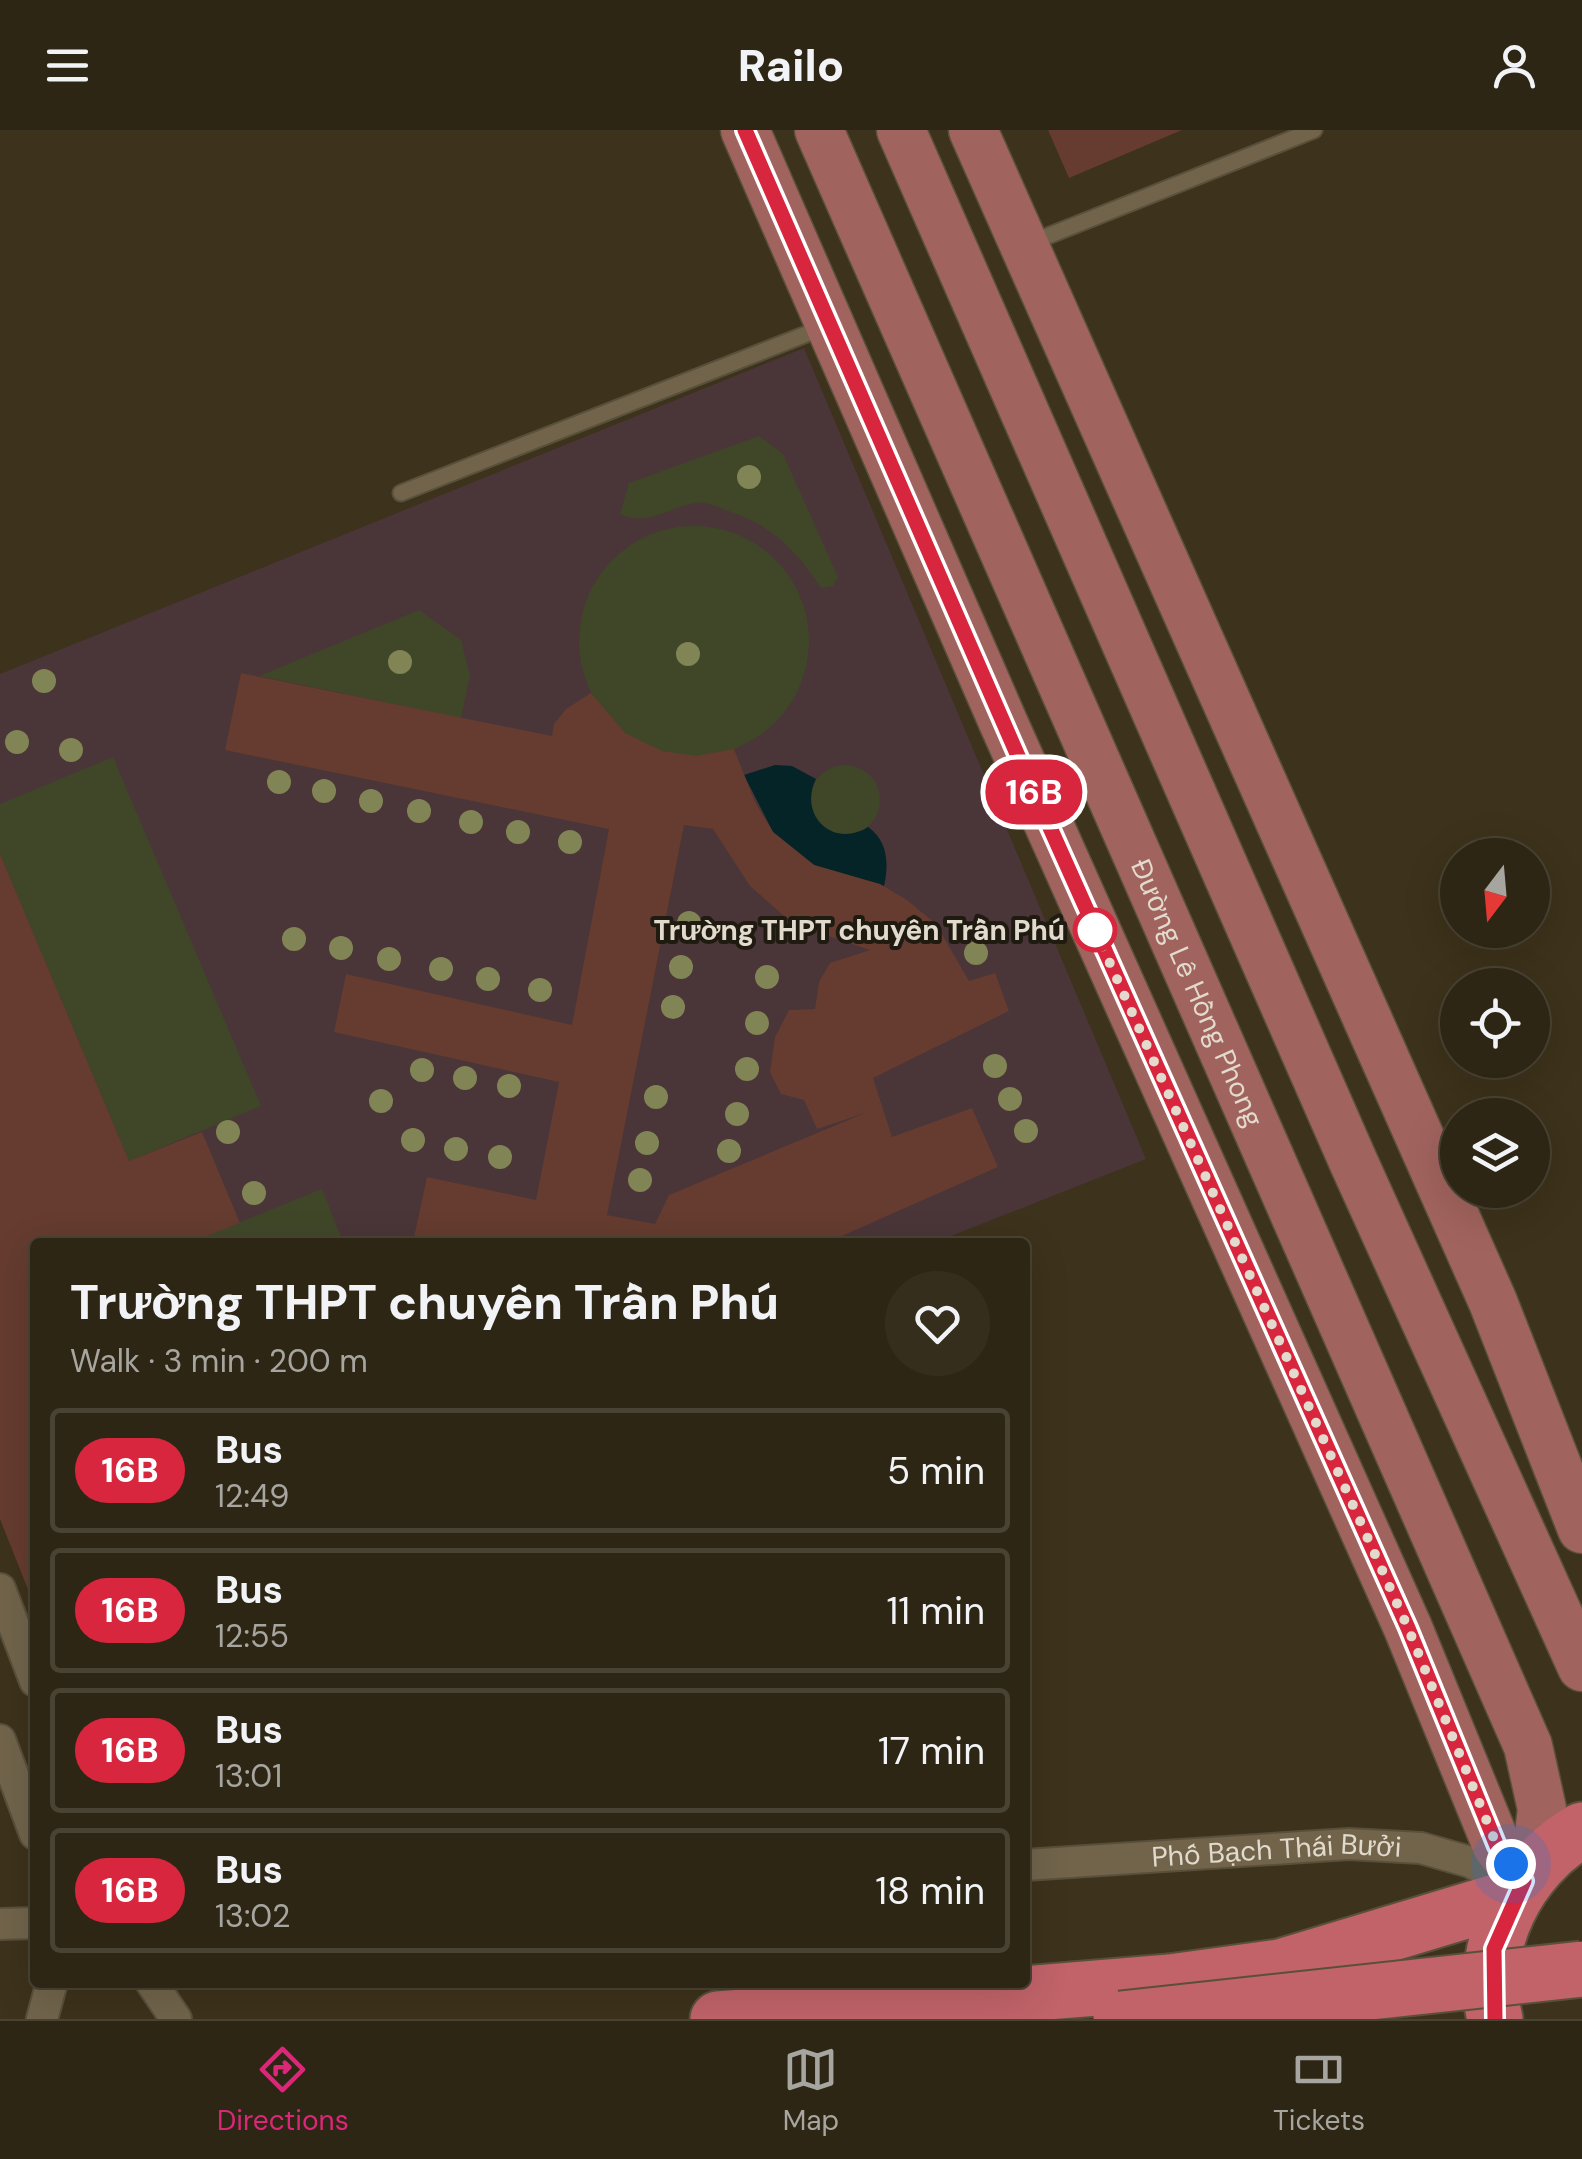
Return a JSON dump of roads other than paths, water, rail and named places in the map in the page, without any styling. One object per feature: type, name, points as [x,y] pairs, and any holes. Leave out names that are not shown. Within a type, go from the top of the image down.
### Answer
[{"type":"highway","points":[[1495,2019],[1494,1949],[1524,1883],[1582,1830]]},
{"type":"highway","points":[[718,2019],[1170,1982],[1280,1967],[1524,1883]]},
{"type":"highway","points":[[1120,2019],[1582,1968]]},
{"type":"highway","points":[[1170,1982],[1222,1995],[1240,2019]]},
{"type":"main road","points":[[745,130],[1408,1628],[1497,1846],[1524,1883]]},
{"type":"main road","name":"Đường Lê Hồng Phong","points":[[819,130],[1528,1746],[1542,1809],[1524,1883]]},
{"type":"main road","points":[[901,130],[1353,1161],[1582,1667]]},
{"type":"main road","points":[[973,130],[1494,1302],[1582,1529]]},
{"type":"main road","points":[[1353,1161],[1420,1140]]},
{"type":"main road","points":[[1215,1199],[1278,1182]]},
{"type":"street","points":[[0,1589],[30,1668]]},
{"type":"street","points":[[0,1740],[30,1821]]},
{"type":"street","name":"Phố Bạch Thái Bưởi","points":[[1030,1865],[1349,1844],[1421,1848],[1524,1883]]},
{"type":"street","points":[[0,1924],[30,1923]]},
{"type":"street","points":[[42,2019],[50,1988]]},
{"type":"street","points":[[155,1988],[176,2019]]},
{"type":"lane","points":[[1024,246],[1314,130]]},
{"type":"lane","points":[[401,493],[831,324]]},
{"type":"water","points":[[775,765],[792,766],[816,779],[812,805],[822,825],[843,834],[868,827],[875,833],[885,854],[884,886],[814,865],[773,832],[744,775]]},
{"type":"place","name":"Trường THPT chuyên Trần Phú","points":[[1095,930]]}]
